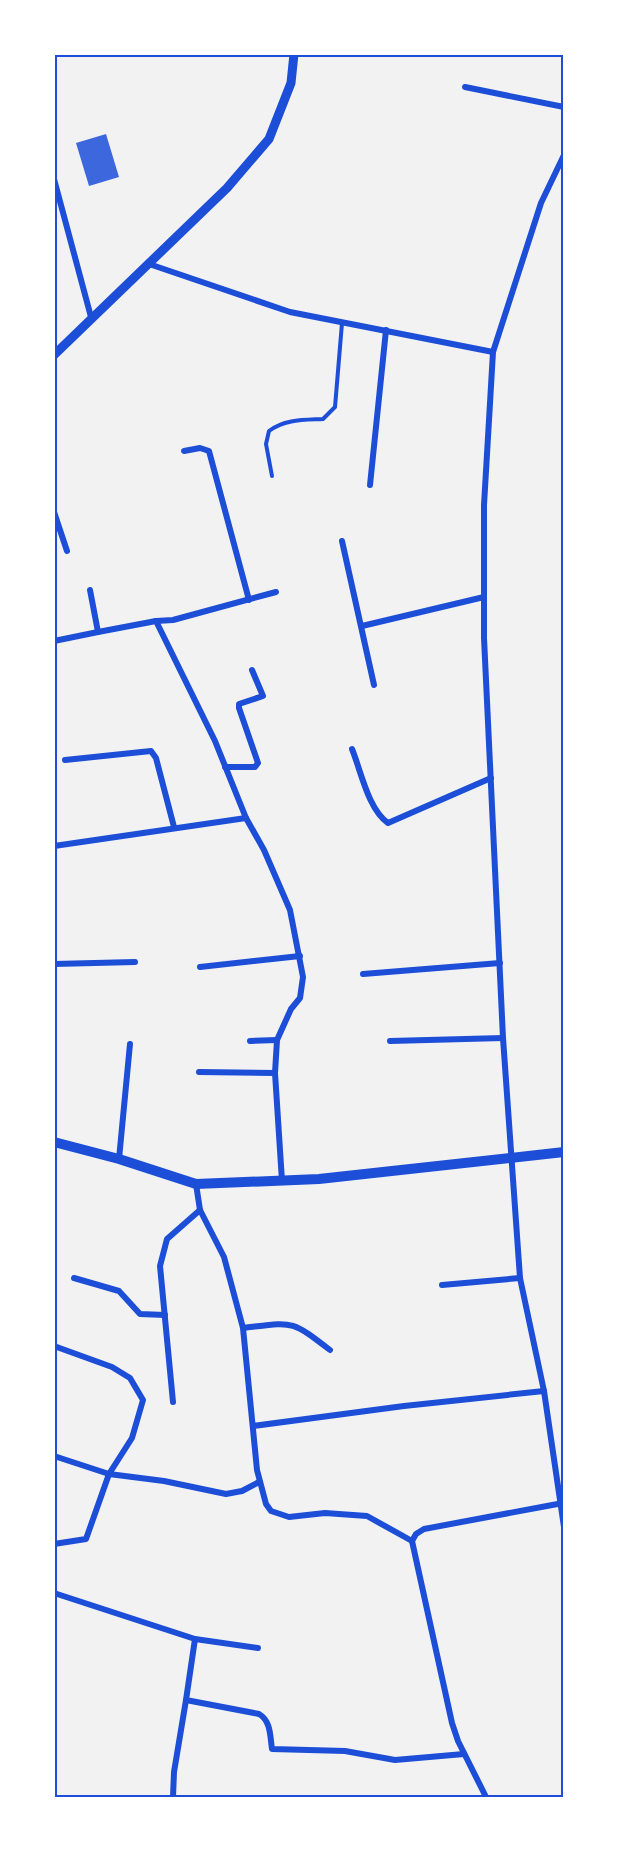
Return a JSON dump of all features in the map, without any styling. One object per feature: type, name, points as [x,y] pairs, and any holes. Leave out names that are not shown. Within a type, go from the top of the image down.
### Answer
[{"type":"main road","points":[[54,1142],[119,1159],[196,1184],[282,1182],[564,1152]]},
{"type":"street","points":[[54,355],[227,188],[269,139],[291,83],[294,54]]},
{"type":"street","points":[[465,87],[564,107]]},
{"type":"street","points":[[564,155],[541,202],[493,352],[486,450],[484,597],[503,1038],[520,1278],[544,1391],[563,1503],[564,1527]]},
{"type":"street","points":[[54,179],[91,317]]},
{"type":"street","points":[[149,264],[290,312],[493,352]]},
{"type":"street","points":[[370,485],[386,330]]},
{"type":"street","points":[[184,451],[200,448],[209,451],[249,600]]},
{"type":"street","points":[[54,512],[67,550]]},
{"type":"street","points":[[342,541],[374,685]]},
{"type":"street","points":[[90,590],[98,632]]},
{"type":"street","points":[[54,641],[156,621],[173,620],[276,592]]},
{"type":"street","points":[[362,626],[484,597]]},
{"type":"street","points":[[156,621],[187,680],[246,818],[264,849],[290,910],[303,977],[300,998],[291,1009],[277,1040],[275,1073],[282,1182]]},
{"type":"street","points":[[225,767],[255,767],[258,763],[239,708],[239,704],[263,696],[252,670]]},
{"type":"street","points":[[352,749],[373,801],[383,819],[388,823],[491,778]]},
{"type":"street","points":[[65,760],[151,751],[156,758],[174,827]]},
{"type":"street","points":[[54,846],[246,818]]},
{"type":"street","points":[[200,967],[300,956]]},
{"type":"street","points":[[54,964],[135,962]]},
{"type":"street","points":[[363,974],[500,963]]},
{"type":"street","points":[[390,1041],[503,1038]]},
{"type":"street","points":[[250,1041],[277,1040]]},
{"type":"street","points":[[119,1159],[130,1044]]},
{"type":"street","points":[[199,1071],[275,1073]]},
{"type":"street","points":[[196,1184],[200,1210],[224,1257],[243,1328],[259,1482],[266,1504],[271,1511],[289,1517],[326,1513],[367,1516],[412,1541]]},
{"type":"street","points":[[173,1402],[160,1266],[167,1239],[200,1210]]},
{"type":"street","points":[[74,1278],[119,1291],[140,1314],[165,1315]]},
{"type":"street","points":[[442,1285],[520,1278]]},
{"type":"street","points":[[243,1328],[283,1323],[298,1325],[330,1350]]},
{"type":"street","points":[[54,1346],[112,1367],[130,1378],[143,1400],[132,1438],[109,1474],[86,1539],[54,1544]]},
{"type":"street","points":[[253,1426],[404,1406],[544,1391]]},
{"type":"street","points":[[54,1456],[109,1474],[164,1481],[225,1494],[242,1491],[259,1482]]},
{"type":"street","points":[[486,1797],[464,1754],[452,1723],[412,1541],[416,1534],[424,1529],[563,1503]]},
{"type":"street","points":[[54,1593],[195,1639],[258,1648]]},
{"type":"street","points":[[173,1797],[174,1772],[195,1639]]},
{"type":"street","points":[[186,1700],[259,1713],[266,1718],[269,1725],[272,1749],[345,1751],[396,1760],[464,1754]]},
{"type":"lane","points":[[272,476],[266,444],[269,431],[278,424],[294,420],[323,419],[335,407],[342,322]]},
{"type":"building","points":[[106,134],[119,177],[89,186],[76,143]]}]
